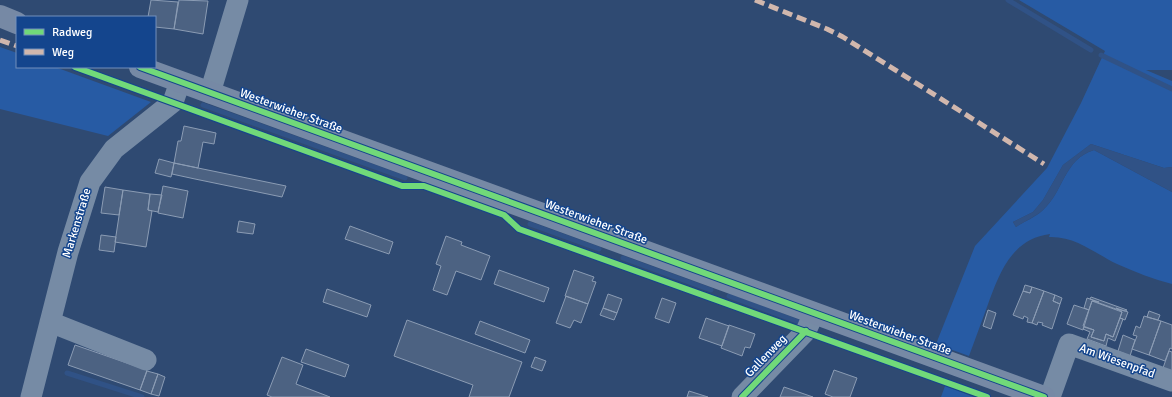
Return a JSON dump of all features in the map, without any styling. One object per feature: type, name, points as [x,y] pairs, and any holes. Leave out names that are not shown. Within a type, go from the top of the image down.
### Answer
[{"type":"main road","points":[[0,16],[16,22]]},
{"type":"main road","name":"Westerwieher Straße","points":[[143,68],[1044,397]]},
{"type":"street","points":[[210,92],[238,0]]},
{"type":"street","name":"Markenstraße","points":[[31,397],[68,252],[90,182],[114,149],[173,102],[180,82]]},
{"type":"street","name":"Gallenweg","points":[[742,397],[806,331],[814,313]]},
{"type":"street","points":[[50,322],[146,360]]},
{"type":"street","name":"Am Wiesenpfad","points":[[1050,397],[1069,344],[1172,381]]},
{"type":"shaded area","points":[[1019,0],[1172,0],[1172,70],[1146,70],[1172,81],[1172,167],[1164,168],[1091,144],[1063,165],[1043,200],[1033,212],[1013,222],[1016,227],[1040,212],[1056,194],[1065,176],[1076,160],[1084,154],[1094,150],[1172,192],[1172,284],[1151,278],[1124,267],[1068,239],[1049,237],[1050,234],[1037,237],[1025,243],[1008,260],[996,282],[969,356],[936,344],[975,246],[1047,168],[1081,103],[1105,51]]},
{"type":"shaded area","points":[[0,47],[16,53],[16,68],[58,68],[151,102],[108,136],[0,109]]},
{"type":"shaded area","points":[[1091,144],[1164,168],[1172,167],[1172,192],[1094,150],[1084,154],[1076,160],[1065,176],[1056,194],[1043,210],[1016,227],[1013,222],[1033,212],[1043,200],[1063,165]]},
{"type":"shaded area","points":[[945,386],[974,397],[941,397]]},
{"type":"building","points":[[151,0],[178,2],[174,29],[156,27],[156,16],[148,16]]},
{"type":"building","points":[[179,0],[208,1],[203,34],[174,29]]},
{"type":"building","points":[[184,126],[216,133],[214,144],[203,142],[198,168],[174,163],[178,141],[181,141]]},
{"type":"building","points":[[159,159],[174,163],[171,177],[155,173]]},
{"type":"building","points":[[174,163],[286,186],[282,197],[172,174]]},
{"type":"building","points":[[163,186],[188,191],[183,218],[158,213]]},
{"type":"building","points":[[105,187],[123,190],[119,215],[101,213]]},
{"type":"building","points":[[123,190],[150,194],[148,210],[152,211],[146,247],[115,242]]},
{"type":"building","points":[[150,194],[162,195],[158,212],[148,210]]},
{"type":"building","points":[[239,221],[255,224],[253,234],[237,232]]},
{"type":"building","points":[[350,226],[393,242],[389,254],[345,239]]},
{"type":"building","points":[[101,235],[116,237],[114,252],[99,250]]},
{"type":"building","points":[[446,236],[462,242],[461,245],[490,256],[481,280],[456,271],[447,295],[433,290],[441,266],[436,264]]},
{"type":"building","points":[[499,270],[549,288],[544,302],[494,284]]},
{"type":"building","points":[[574,270],[594,277],[592,281],[596,282],[588,304],[565,296]]},
{"type":"building","points":[[1025,285],[1032,287],[1030,293],[1023,291]]},
{"type":"building","points":[[1032,287],[1044,291],[1032,323],[1027,322],[1028,318],[1024,316],[1023,319],[1013,315],[1023,291],[1030,293]]},
{"type":"building","points":[[327,289],[371,305],[367,317],[323,302]]},
{"type":"building","points":[[1044,291],[1055,295],[1053,301],[1060,304],[1052,329],[1042,325],[1043,323],[1038,322],[1037,325],[1032,323]]},
{"type":"building","points":[[608,294],[622,299],[617,313],[603,308]]},
{"type":"building","points":[[1055,295],[1062,298],[1060,304],[1053,301]]},
{"type":"building","points":[[566,296],[588,304],[581,323],[574,320],[570,328],[556,323]]},
{"type":"building","points":[[1091,297],[1127,310],[1116,309],[1099,303],[1090,299]]},
{"type":"building","points":[[662,298],[676,303],[669,323],[655,318]]},
{"type":"building","points":[[1087,298],[1099,302],[1092,301],[1089,310],[1084,308]]},
{"type":"building","points":[[1092,301],[1122,312],[1113,337],[1106,334],[1104,341],[1091,337],[1094,330],[1083,326]]},
{"type":"building","points":[[1074,305],[1089,310],[1083,330],[1067,324]]},
{"type":"building","points":[[603,308],[617,313],[614,320],[600,315]]},
{"type":"building","points":[[1116,308],[1128,312],[1125,320],[1120,318],[1122,312]]},
{"type":"building","points":[[988,310],[996,313],[991,329],[983,326]]},
{"type":"building","points":[[1149,311],[1160,315],[1158,320],[1147,317]]},
{"type":"building","points":[[1144,316],[1161,321],[1149,355],[1132,349],[1137,336],[1133,335],[1136,326],[1140,328]]},
{"type":"building","points":[[706,318],[729,326],[722,346],[699,338]]},
{"type":"building","points":[[1120,318],[1123,319],[1115,341],[1108,338],[1106,346],[1087,339],[1090,332],[1083,329],[1084,327],[1094,330],[1091,337],[1104,341],[1106,334],[1113,337]]},
{"type":"building","points":[[407,320],[522,362],[509,397],[469,397],[473,385],[394,356]]},
{"type":"building","points":[[480,321],[530,340],[525,353],[475,334]]},
{"type":"building","points":[[1161,321],[1172,325],[1172,349],[1170,348],[1165,361],[1149,355]]},
{"type":"building","points":[[729,325],[755,334],[750,348],[745,347],[742,356],[721,348]]},
{"type":"building","points":[[1123,335],[1135,340],[1130,356],[1118,351]]},
{"type":"building","points":[[75,345],[147,370],[140,390],[68,365]]},
{"type":"building","points":[[306,349],[349,365],[345,377],[301,362]]},
{"type":"building","points":[[1169,351],[1172,352],[1172,371],[1163,368]]},
{"type":"building","points":[[282,357],[303,365],[296,384],[330,397],[272,397],[267,395]]},
{"type":"building","points":[[535,357],[546,361],[542,371],[531,367]]},
{"type":"building","points":[[834,370],[857,378],[850,397],[833,397],[825,394]]},
{"type":"building","points":[[147,371],[158,374],[151,394],[140,390]]},
{"type":"building","points":[[158,374],[165,377],[159,396],[151,394]]},
{"type":"building","points":[[784,387],[813,397],[780,397]]},
{"type":"building","points":[[689,391],[708,397],[687,397]]},
{"type":"waterway","points":[[1008,0],[1091,50]]},
{"type":"waterway","points":[[1101,55],[1172,89]]},
{"type":"waterway","points":[[203,105],[405,178]]},
{"type":"waterway","points":[[530,224],[599,249]]},
{"type":"waterway","points":[[623,258],[711,290]]},
{"type":"waterway","points":[[729,296],[799,322]]},
{"type":"waterway","points":[[67,373],[142,397]]},
{"type":"marked path","points":[[755,0],[843,37],[1044,164]]},
{"type":"marked path","points":[[0,40],[16,46]]},
{"type":"cycle path","points":[[78,68],[402,186],[424,186],[504,215],[519,229],[987,397]]},
{"type":"cycle path","points":[[143,68],[1044,397]]},
{"type":"cycle path","points":[[742,397],[806,331]]}]
